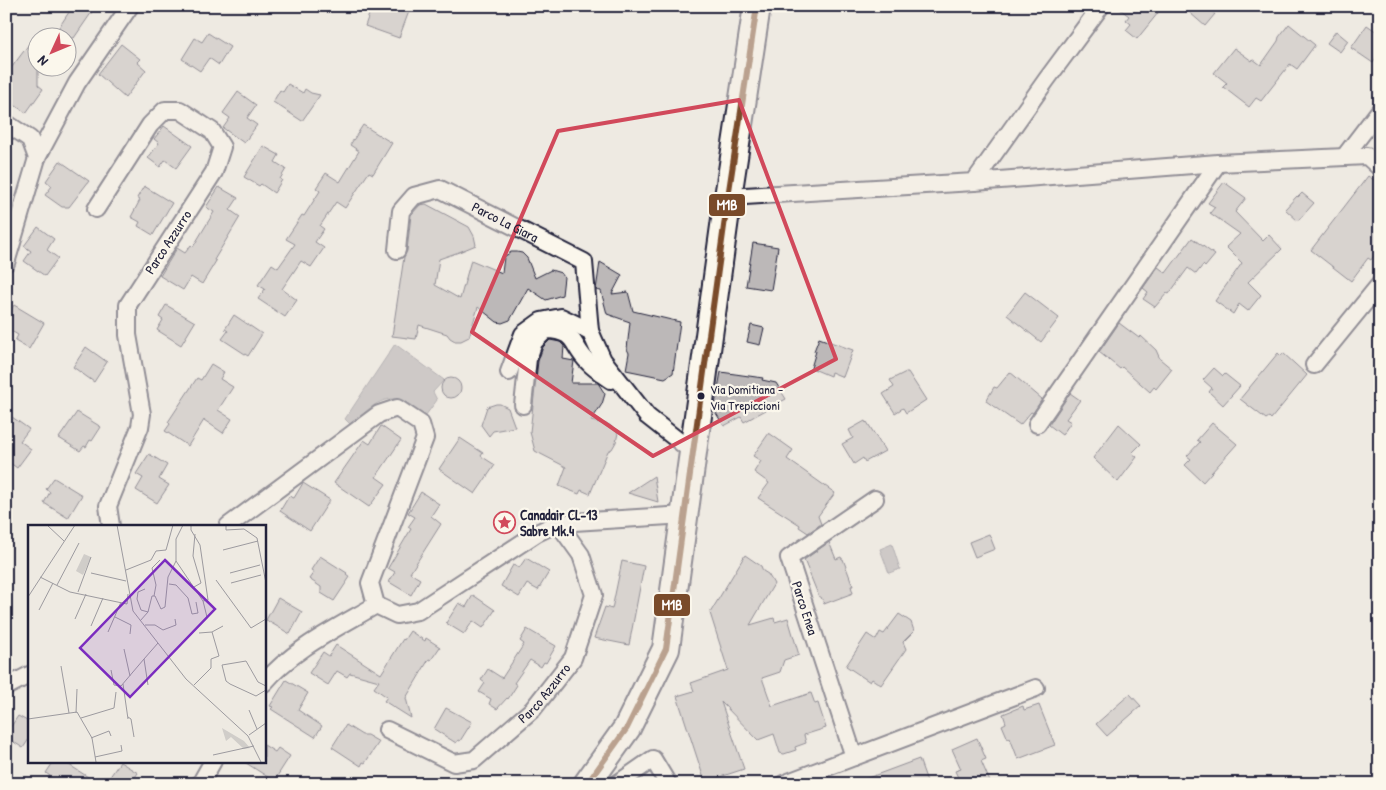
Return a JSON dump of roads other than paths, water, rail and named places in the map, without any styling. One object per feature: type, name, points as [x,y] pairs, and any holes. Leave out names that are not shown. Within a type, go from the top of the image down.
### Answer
[{"type":"main road","points":[[600,780],[666,649],[728,197],[757,6]]},
{"type":"street","points":[[6,263],[37,158],[77,83],[130,6]]},
{"type":"street","points":[[974,182],[1046,79],[1101,6]]},
{"type":"street","name":"Parco Azzurro","points":[[96,209],[150,125],[165,110],[180,110],[212,131],[222,147],[214,172],[128,304],[128,335],[142,414],[140,428],[108,506],[111,525]]},
{"type":"street","points":[[1344,157],[1380,110]]},
{"type":"street","points":[[6,123],[30,139],[37,158]]},
{"type":"street","points":[[728,197],[974,182],[1218,163],[1344,157],[1367,156],[1380,168]]},
{"type":"street","points":[[1037,424],[1218,163]]},
{"type":"street","name":"Parco La Giara","points":[[397,250],[401,211],[414,196],[440,189],[584,262],[590,331],[602,360],[647,416],[694,453]]},
{"type":"street","points":[[1314,365],[1380,284]]},
{"type":"street","points":[[509,372],[523,334],[541,321],[561,317],[590,331]]},
{"type":"street","name":"Parco La Giara","points":[[523,405],[528,359],[534,342],[546,330],[559,330],[572,338],[579,352],[590,364],[614,383],[623,386]]},
{"type":"street","points":[[229,525],[379,414],[397,408],[421,424],[425,438],[370,583],[376,605],[397,615],[418,611],[537,533],[558,523],[685,515]]},
{"type":"street","name":"Parco Enea","points":[[854,757],[789,558],[875,499]]},
{"type":"street","name":"Parco Azzurro","points":[[387,730],[454,763],[474,760],[533,709],[573,658],[594,595],[581,555],[558,523]]},
{"type":"street","points":[[265,681],[277,668],[320,638],[376,605]]},
{"type":"street","points":[[6,687],[28,676]]},
{"type":"street","points":[[783,784],[1036,688]]},
{"type":"street","points":[[600,780],[653,759],[668,784]]},
{"type":"street","points":[[200,784],[212,762]]},
{"type":"place","name":"Via Domitiana - Via Trepiccioni","points":[[701,396]]},
{"type":"place","name":"Canadair CL-13 Sabre Mk.4","points":[[504,523]]}]
